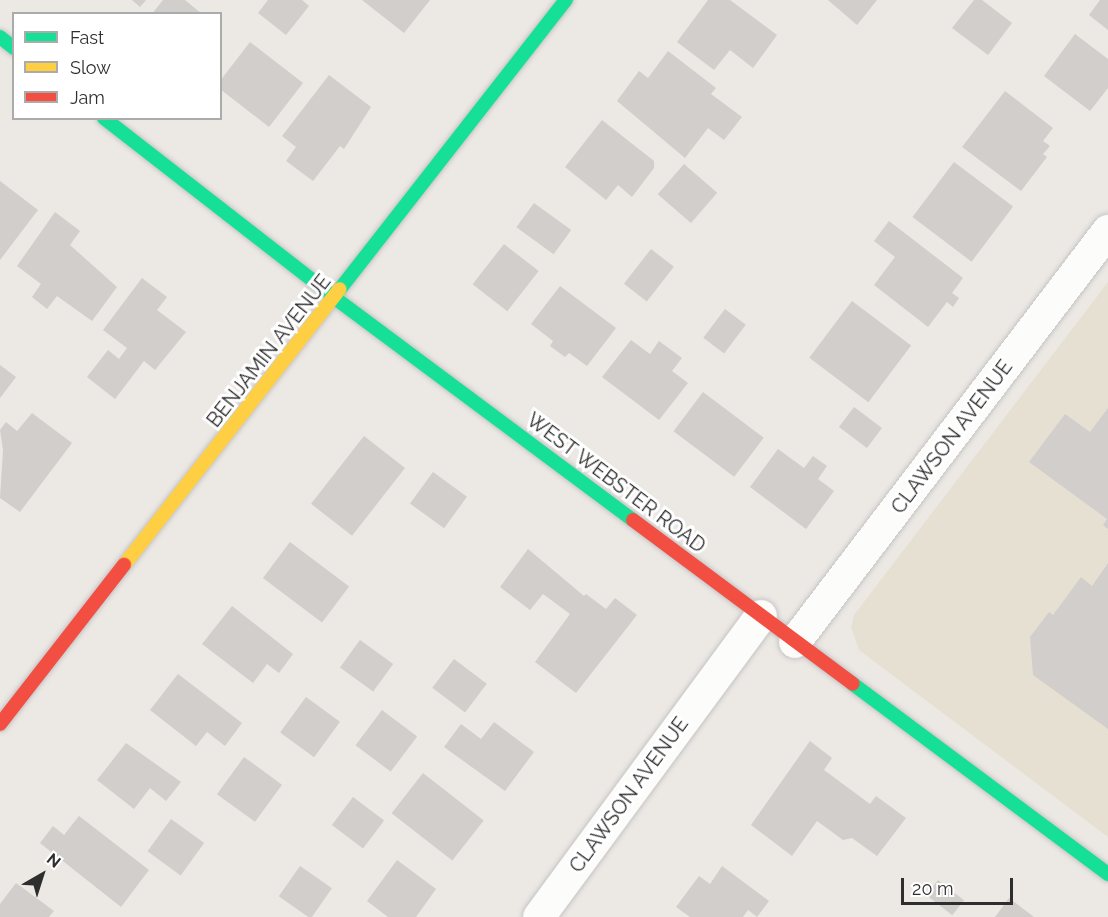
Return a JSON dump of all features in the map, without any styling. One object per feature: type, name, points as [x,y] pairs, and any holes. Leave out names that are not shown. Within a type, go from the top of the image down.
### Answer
[{"type":"street","name":"BENJAMIN AVENUE","points":[[0,724],[567,0]]},
{"type":"street","points":[[0,37],[12,46]]},
{"type":"street","name":"WEST WEBSTER ROAD","points":[[107,120],[335,298],[1108,874]]},
{"type":"street","name":"CLAWSON AVENUE","points":[[795,642],[1108,231]]},
{"type":"street","name":"CLAWSON AVENUE","points":[[539,917],[761,616]]},
{"type":"shaded area","points":[[1108,282],[1108,837],[859,650],[851,627],[854,615]]},
{"type":"building","points":[[132,0],[146,0],[140,7]]},
{"type":"building","points":[[163,0],[185,0],[200,12],[154,12]]},
{"type":"building","points":[[268,0],[302,0],[309,6],[286,35],[258,13]]},
{"type":"building","points":[[362,0],[430,0],[404,33]]},
{"type":"building","points":[[708,0],[730,0],[777,35],[753,68],[730,50],[714,70],[677,42]]},
{"type":"building","points":[[828,0],[877,0],[857,25]]},
{"type":"building","points":[[974,0],[982,0],[1012,23],[988,55],[952,28]]},
{"type":"building","points":[[1100,0],[1108,0],[1108,30],[1089,15]]},
{"type":"building","points":[[1075,34],[1108,59],[1108,88],[1090,111],[1044,76]]},
{"type":"building","points":[[250,42],[303,83],[269,127],[222,91],[222,78]]},
{"type":"building","points":[[668,51],[716,88],[711,94],[742,117],[724,140],[708,128],[685,158],[617,101],[639,71],[648,78]]},
{"type":"building","points":[[329,75],[371,107],[344,149],[340,146],[313,181],[286,161],[296,147],[282,136]]},
{"type":"building","points":[[1005,91],[1053,128],[1043,141],[1050,146],[1043,154],[1047,157],[1021,191],[962,147]]},
{"type":"building","points":[[602,120],[654,161],[654,168],[632,197],[618,185],[606,200],[565,167]]},
{"type":"building","points":[[954,162],[1013,207],[972,262],[912,217]]},
{"type":"building","points":[[684,164],[717,193],[691,223],[658,194]]},
{"type":"building","points":[[0,181],[38,210],[0,260]]},
{"type":"building","points":[[534,203],[571,230],[554,254],[516,227]]},
{"type":"building","points":[[55,212],[80,231],[70,245],[117,287],[92,321],[57,296],[47,309],[32,297],[41,284],[17,266]]},
{"type":"building","points":[[889,221],[963,278],[952,293],[959,298],[953,307],[947,302],[928,327],[874,285],[895,257],[874,241]]},
{"type":"building","points":[[504,244],[539,271],[507,311],[473,284]]},
{"type":"building","points":[[651,249],[674,267],[647,302],[624,284]]},
{"type":"building","points":[[142,278],[167,297],[157,310],[186,332],[155,370],[144,361],[115,399],[87,377],[108,350],[119,359],[127,348],[103,330]]},
{"type":"building","points":[[560,286],[616,328],[587,366],[569,353],[565,357],[550,346],[553,341],[531,324]]},
{"type":"building","points":[[852,301],[911,346],[868,402],[809,358]]},
{"type":"building","points":[[725,309],[746,325],[724,353],[703,338]]},
{"type":"building","points":[[631,340],[650,354],[659,341],[682,358],[672,371],[688,383],[659,420],[602,377]]},
{"type":"building","points":[[0,365],[16,377],[0,398]]},
{"type":"building","points":[[703,392],[764,438],[734,477],[674,431]]},
{"type":"building","points":[[854,407],[882,428],[867,448],[839,427]]},
{"type":"building","points":[[1108,408],[1108,529],[1103,525],[1107,519],[1029,462],[1065,414],[1090,432]]},
{"type":"building","points":[[32,413],[72,443],[20,512],[0,498],[3,450],[0,430],[6,422],[17,431]]},
{"type":"building","points":[[364,436],[405,468],[352,536],[311,504]]},
{"type":"building","points":[[778,449],[804,468],[813,456],[827,466],[818,479],[834,491],[806,529],[750,487]]},
{"type":"building","points":[[433,472],[467,497],[444,528],[410,504]]},
{"type":"building","points":[[290,542],[349,587],[322,622],[263,578]]},
{"type":"building","points":[[528,549],[584,596],[586,594],[606,609],[615,598],[637,615],[576,693],[535,662],[570,614],[543,594],[530,610],[500,587]]},
{"type":"building","points":[[1108,563],[1108,729],[1033,675],[1030,637],[1049,612],[1053,615],[1081,577],[1092,586]]},
{"type":"building","points":[[232,606],[293,654],[279,673],[267,664],[253,683],[202,644]]},
{"type":"building","points":[[360,640],[393,664],[373,692],[340,668]]},
{"type":"building","points":[[454,659],[487,684],[465,712],[432,688]]},
{"type":"building","points":[[178,674],[242,723],[225,746],[207,732],[196,746],[150,710]]},
{"type":"building","points":[[306,697],[340,722],[314,757],[280,733]]},
{"type":"building","points":[[382,710],[417,736],[391,772],[356,745]]},
{"type":"building","points":[[494,722],[534,752],[505,791],[444,747],[461,724],[481,739]]},
{"type":"building","points":[[810,741],[832,758],[824,770],[870,804],[876,796],[906,818],[877,856],[852,838],[843,840],[817,821],[792,856],[751,825]]},
{"type":"building","points":[[126,743],[181,782],[166,801],[150,788],[134,809],[97,780]]},
{"type":"building","points":[[244,757],[282,785],[255,822],[217,794]]},
{"type":"building","points":[[423,773],[484,820],[452,861],[392,813]]},
{"type":"building","points":[[353,797],[384,820],[363,848],[332,825]]},
{"type":"building","points":[[79,816],[149,870],[121,907],[40,843],[53,826],[64,835]]},
{"type":"building","points":[[171,819],[204,843],[181,875],[147,851]]},
{"type":"building","points":[[397,860],[436,889],[416,917],[388,917],[367,901]]},
{"type":"building","points":[[300,866],[332,888],[312,917],[308,917],[279,896]]},
{"type":"building","points":[[722,866],[769,901],[757,917],[748,910],[743,917],[690,917],[676,907],[699,876],[710,884]]},
{"type":"building","points":[[938,880],[964,900],[952,915],[926,895]]},
{"type":"building","points":[[16,883],[54,911],[49,917],[0,917],[0,904]]},
{"type":"building","points":[[1009,898],[1034,917],[995,917]]},
{"type":"traffic: fast","points":[[340,289],[566,0]]},
{"type":"traffic: fast","points":[[0,37],[12,46]]},
{"type":"traffic: fast","points":[[107,120],[335,298],[633,520]]},
{"type":"traffic: fast","points":[[853,684],[1108,874]]},
{"type":"traffic: slow","points":[[124,565],[340,289]]},
{"type":"traffic: jam","points":[[633,520],[853,684]]},
{"type":"traffic: jam","points":[[0,724],[124,565]]}]
